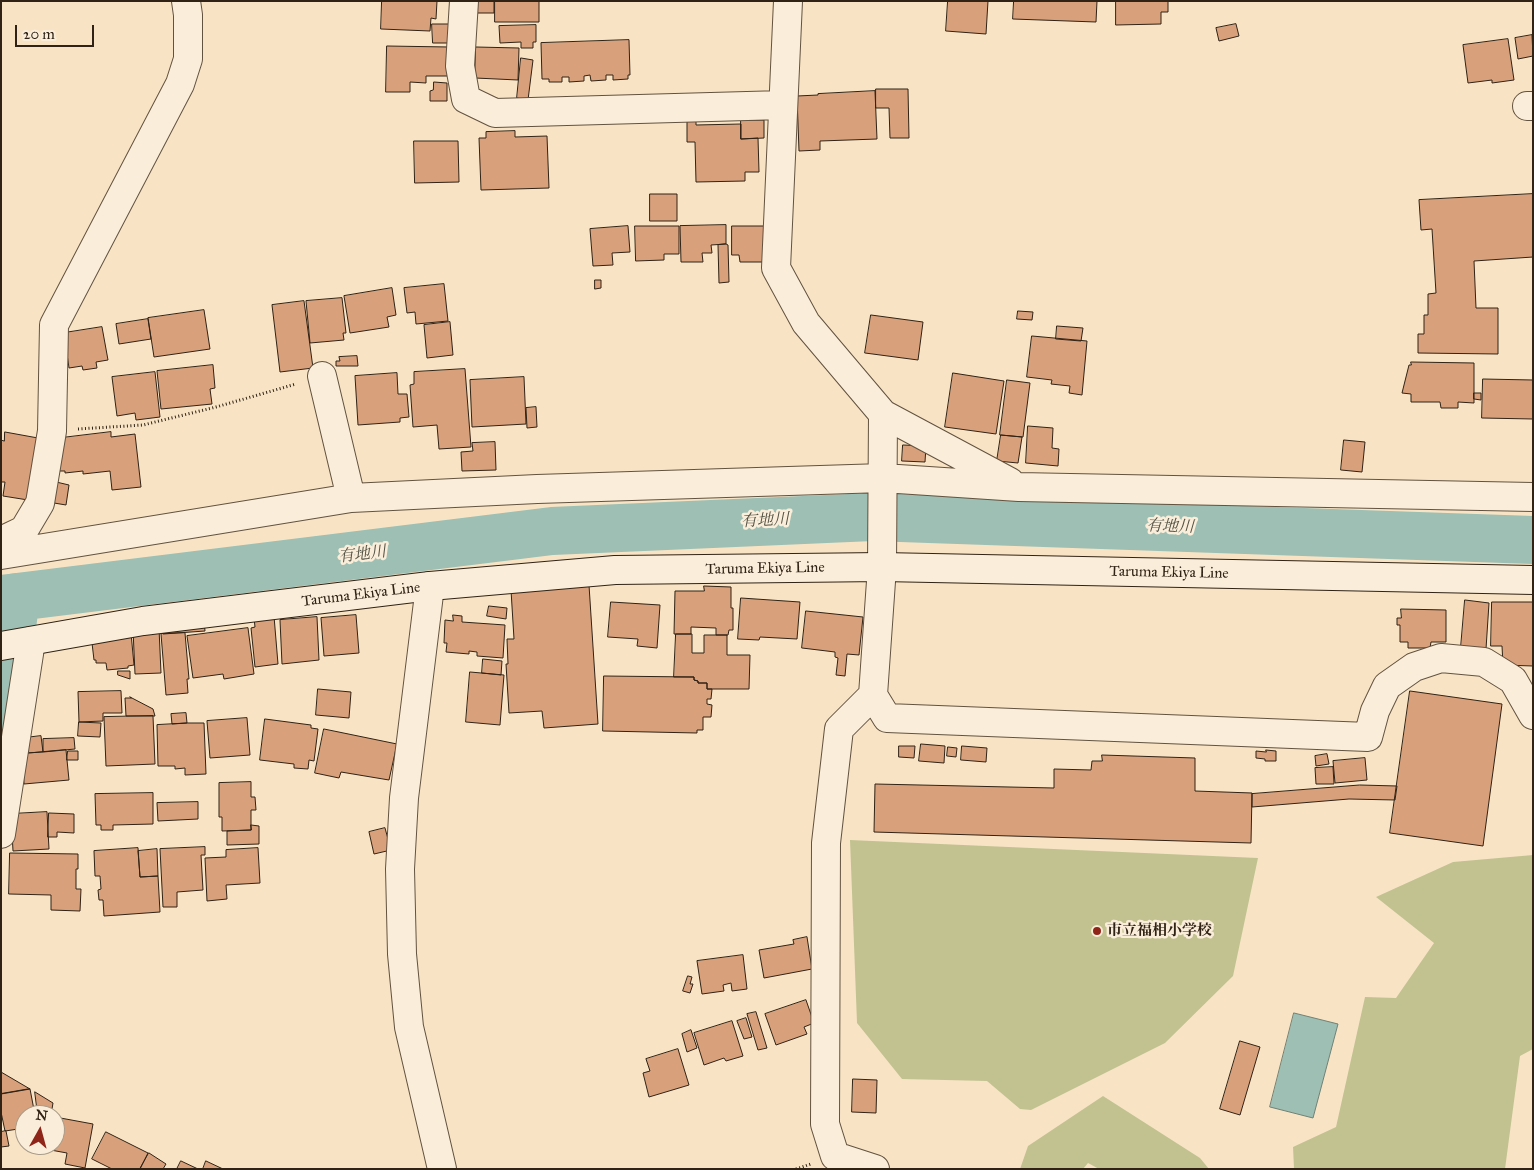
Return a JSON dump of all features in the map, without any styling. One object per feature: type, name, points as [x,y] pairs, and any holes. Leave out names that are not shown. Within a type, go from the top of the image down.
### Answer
[{"type":"street","points":[[1,541],[24,530],[40,503],[52,431],[54,325],[180,84],[188,60],[188,15],[186,1]]},
{"type":"street","points":[[464,1],[460,66],[466,99],[494,113],[783,105]]},
{"type":"street","points":[[788,1],[776,268],[806,323],[883,414],[1019,487]]},
{"type":"street","points":[[322,376],[351,498]]},
{"type":"street","points":[[883,414],[882,567],[873,696],[887,718],[1368,737],[1375,711],[1387,686],[1414,667],[1441,658],[1484,662],[1513,680],[1533,714]]},
{"type":"street","points":[[1,555],[351,498],[537,489],[884,478],[1019,487],[1533,497]]},
{"type":"street","name":"Taruma Ekiya Line","points":[[19,643],[143,621],[430,586],[615,570],[882,567],[1533,580]]},
{"type":"street","points":[[430,586],[404,798],[400,869],[402,954],[409,1028],[442,1169]]},
{"type":"street","points":[[1,834],[19,643]]},
{"type":"street","points":[[873,696],[839,729],[826,843],[825,1124],[835,1156],[874,1169]]},
{"type":"path","points":[[52,431],[143,424],[216,407],[322,376]]},
{"type":"green space","points":[[850,840],[1258,858],[1233,976],[1165,1043],[1031,1110],[1020,1109],[987,1081],[902,1079],[857,1023]]},
{"type":"green space","points":[[1533,855],[1533,1049],[1520,1056],[1505,1169],[1294,1169],[1293,1147],[1336,1127],[1365,997],[1396,998],[1434,943],[1376,897],[1453,862]]},
{"type":"green space","points":[[1103,1096],[1200,1158],[1209,1169],[1099,1169],[1088,1163],[1083,1169],[1020,1169],[1028,1146]]},
{"type":"water","points":[[1294,1013],[1338,1024],[1313,1118],[1270,1107]]},
{"type":"building","points":[[382,1],[437,1],[436,19],[431,18],[430,31],[381,29]]},
{"type":"building","points":[[476,1],[494,1],[494,13],[476,13]]},
{"type":"building","points":[[495,1],[539,1],[539,22],[495,22]]},
{"type":"building","points":[[948,1],[988,1],[986,34],[946,31]]},
{"type":"building","points":[[1014,1],[1097,1],[1096,22],[1013,19]]},
{"type":"building","points":[[1116,1],[1168,1],[1168,12],[1161,12],[1161,24],[1116,25]]},
{"type":"building","points":[[432,24],[449,24],[449,43],[433,43]]},
{"type":"building","points":[[1236,24],[1239,36],[1219,41],[1216,28]]},
{"type":"building","points":[[536,25],[536,42],[533,42],[533,48],[521,48],[521,42],[500,43],[499,26]]},
{"type":"building","points":[[1532,35],[1533,56],[1518,59],[1515,38]]},
{"type":"building","points":[[1508,39],[1514,80],[1492,83],[1492,80],[1468,83],[1463,45]]},
{"type":"building","points":[[629,40],[630,75],[628,75],[628,79],[613,80],[613,75],[606,75],[606,80],[591,81],[590,75],[584,76],[584,81],[569,82],[569,77],[562,77],[562,82],[549,82],[549,79],[542,79],[541,43]]},
{"type":"building","points":[[387,46],[449,47],[448,76],[426,76],[426,83],[410,82],[410,92],[386,92]]},
{"type":"building","points":[[476,47],[519,48],[518,80],[475,78]]},
{"type":"building","points":[[521,58],[533,60],[528,100],[517,98]]},
{"type":"building","points":[[434,82],[447,83],[447,101],[430,101],[430,91],[433,90]]},
{"type":"building","points":[[876,89],[908,89],[909,138],[890,138],[889,108],[876,108]]},
{"type":"building","points":[[875,91],[877,139],[820,141],[820,150],[799,151],[797,96]]},
{"type":"building","points":[[741,120],[764,120],[764,138],[741,139]]},
{"type":"building","points":[[696,121],[696,125],[741,124],[741,139],[758,138],[759,172],[745,172],[745,181],[696,182],[695,142],[687,142],[687,122]]},
{"type":"building","points":[[515,131],[515,137],[547,136],[549,188],[481,190],[479,138],[486,138],[486,132]]},
{"type":"building","points":[[414,141],[458,141],[459,182],[415,183]]},
{"type":"building","points":[[650,194],[677,194],[677,221],[650,221]]},
{"type":"building","points":[[1533,194],[1533,257],[1474,261],[1476,308],[1498,308],[1498,354],[1418,353],[1418,334],[1424,334],[1424,315],[1428,315],[1428,294],[1436,293],[1432,229],[1421,230],[1419,200]]},
{"type":"building","points":[[726,225],[726,244],[711,245],[712,253],[702,253],[703,262],[681,262],[680,226]]},
{"type":"building","points":[[628,226],[630,252],[612,253],[613,265],[593,266],[590,229]]},
{"type":"building","points":[[635,226],[679,226],[679,254],[664,254],[664,260],[636,261]]},
{"type":"building","points":[[732,226],[764,226],[765,262],[740,262],[739,255],[732,255]]},
{"type":"building","points":[[718,245],[728,245],[729,282],[719,283]]},
{"type":"building","points":[[595,280],[601,280],[601,288],[595,289]]},
{"type":"building","points":[[444,284],[448,321],[416,324],[415,312],[407,313],[404,288]]},
{"type":"building","points":[[392,288],[396,315],[387,317],[389,327],[350,333],[344,296]]},
{"type":"building","points":[[342,298],[346,333],[343,333],[344,340],[310,343],[306,301]]},
{"type":"building","points":[[304,301],[313,368],[280,372],[272,305]]},
{"type":"building","points":[[204,310],[210,349],[154,357],[148,318]]},
{"type":"building","points":[[1018,311],[1033,312],[1032,320],[1017,319]]},
{"type":"building","points":[[871,315],[923,322],[918,360],[865,353]]},
{"type":"building","points":[[148,319],[151,339],[119,344],[116,324]]},
{"type":"building","points":[[450,322],[453,355],[427,358],[424,325]]},
{"type":"building","points":[[1057,326],[1083,328],[1081,341],[1056,339]]},
{"type":"building","points":[[102,327],[108,360],[96,362],[97,368],[83,370],[82,366],[69,368],[64,333]]},
{"type":"building","points":[[1032,336],[1087,341],[1082,395],[1069,393],[1070,386],[1051,384],[1052,380],[1027,377]]},
{"type":"building","points":[[357,356],[358,366],[336,366],[336,361],[340,361],[339,357]]},
{"type":"building","points":[[1411,362],[1474,363],[1474,403],[1458,402],[1458,408],[1441,408],[1440,402],[1411,402],[1411,394],[1402,393]]},
{"type":"building","points":[[213,365],[215,388],[210,389],[212,404],[161,409],[157,371]]},
{"type":"building","points":[[465,369],[471,447],[439,449],[437,425],[413,427],[410,385],[414,384],[414,372]]},
{"type":"building","points":[[155,372],[160,417],[136,420],[135,413],[117,416],[112,377]]},
{"type":"building","points":[[397,373],[398,394],[407,394],[409,417],[400,418],[400,422],[358,425],[355,376]]},
{"type":"building","points":[[953,373],[1004,381],[996,434],[945,427]]},
{"type":"building","points":[[524,377],[526,424],[472,427],[470,380]]},
{"type":"building","points":[[1483,379],[1533,380],[1533,419],[1482,418]]},
{"type":"building","points":[[1007,380],[1030,383],[1023,437],[1000,435]]},
{"type":"building","points":[[1474,393],[1481,393],[1481,400],[1474,399]]},
{"type":"building","points":[[536,407],[537,427],[527,428],[526,408]]},
{"type":"building","points":[[1028,426],[1053,428],[1052,448],[1059,449],[1058,466],[1026,463]]},
{"type":"building","points":[[5,432],[38,438],[28,500],[3,496],[5,482],[1,482],[1,440],[4,441]]},
{"type":"building","points":[[111,432],[111,437],[135,434],[141,487],[112,490],[110,471],[83,474],[83,471],[65,473],[65,471],[54,471],[61,438]]},
{"type":"building","points":[[1001,435],[1022,437],[1018,463],[997,461]]},
{"type":"building","points":[[1344,440],[1365,442],[1362,472],[1341,470]]},
{"type":"building","points":[[495,442],[496,470],[462,471],[461,452],[473,451],[472,443]]},
{"type":"building","points":[[903,445],[926,446],[925,462],[902,461]]},
{"type":"building","points":[[52,481],[69,485],[66,505],[48,502]]},
{"type":"building","points":[[589,585],[598,724],[544,728],[542,711],[509,713],[506,664],[508,664],[507,639],[514,639],[511,590]]},
{"type":"building","points":[[704,586],[731,587],[733,630],[729,630],[728,635],[716,635],[716,628],[691,627],[691,634],[674,634],[675,591],[704,591]]},
{"type":"building","points":[[741,598],[800,602],[797,639],[760,637],[759,640],[738,639]]},
{"type":"building","points":[[1465,600],[1489,603],[1486,649],[1461,647]]},
{"type":"building","points":[[611,602],[660,605],[657,648],[637,646],[638,639],[608,637]]},
{"type":"building","points":[[1492,602],[1533,602],[1533,666],[1503,665],[1502,646],[1491,646]]},
{"type":"building","points":[[489,606],[507,608],[506,619],[487,616]]},
{"type":"building","points":[[1401,609],[1446,610],[1446,642],[1431,642],[1430,648],[1408,648],[1408,642],[1400,642],[1400,625],[1397,625],[1397,618],[1401,618]]},
{"type":"building","points":[[806,611],[863,617],[859,655],[847,654],[845,676],[836,675],[838,658],[835,657],[835,652],[802,648]]},
{"type":"building","points":[[356,615],[359,653],[324,656],[321,618]]},
{"type":"building","points":[[453,615],[462,616],[462,622],[505,625],[503,658],[477,656],[477,652],[469,651],[469,654],[446,652],[447,643],[444,643],[445,620],[453,621]]},
{"type":"building","points":[[274,616],[278,664],[255,667],[251,628],[255,627],[254,618]]},
{"type":"building","points":[[317,617],[319,660],[282,664],[280,620]]},
{"type":"building","points":[[204,621],[205,631],[163,634],[163,624]]},
{"type":"building","points":[[159,628],[161,673],[135,674],[133,629]]},
{"type":"building","points":[[248,628],[254,674],[224,679],[223,674],[193,678],[187,636]]},
{"type":"building","points":[[131,633],[134,665],[128,666],[128,668],[107,670],[106,663],[96,663],[92,643]]},
{"type":"building","points":[[185,633],[189,679],[187,679],[188,693],[166,695],[161,634]]},
{"type":"building","points":[[676,634],[692,634],[692,653],[704,653],[704,635],[727,635],[727,655],[750,655],[749,689],[707,689],[707,683],[698,683],[698,681],[694,680],[694,677],[674,677]]},
{"type":"building","points":[[483,659],[502,661],[501,675],[482,673]]},
{"type":"building","points":[[118,671],[130,671],[130,679],[118,675]]},
{"type":"building","points":[[470,672],[504,675],[500,725],[466,722]]},
{"type":"building","points":[[604,676],[694,677],[694,680],[698,681],[698,683],[707,683],[707,689],[712,689],[711,699],[707,699],[707,704],[712,705],[711,717],[703,717],[703,730],[697,730],[697,733],[603,731]]},
{"type":"building","points":[[318,689],[351,692],[349,718],[316,715]]},
{"type":"building","points":[[121,691],[122,713],[103,713],[103,721],[79,722],[78,692]]},
{"type":"building","points":[[1410,691],[1502,704],[1483,846],[1390,833]]},
{"type":"building","points":[[130,697],[153,709],[155,716],[126,716],[125,698]]},
{"type":"building","points":[[186,713],[187,723],[172,724],[171,714]]},
{"type":"building","points":[[153,716],[155,764],[106,766],[104,717]]},
{"type":"building","points":[[247,718],[250,755],[210,758],[207,721]]},
{"type":"building","points":[[265,719],[311,725],[311,728],[318,729],[314,761],[309,760],[308,769],[294,768],[294,764],[260,760]]},
{"type":"building","points":[[79,722],[101,723],[100,737],[78,736]]},
{"type":"building","points":[[204,723],[206,774],[185,775],[185,768],[175,769],[175,766],[158,766],[157,725]]},
{"type":"building","points":[[324,729],[397,744],[389,780],[341,772],[339,778],[315,773]]},
{"type":"building","points":[[41,736],[43,752],[26,753],[24,738]]},
{"type":"building","points":[[74,738],[75,749],[43,752],[43,739]]},
{"type":"building","points":[[921,744],[945,746],[944,763],[919,761]]},
{"type":"building","points":[[899,746],[915,746],[914,758],[899,757]]},
{"type":"building","points":[[962,746],[987,748],[986,762],[961,760]]},
{"type":"building","points":[[948,747],[957,748],[956,757],[947,756]]},
{"type":"building","points":[[66,750],[69,780],[24,784],[22,754]]},
{"type":"building","points":[[1266,750],[1276,751],[1276,761],[1265,761],[1265,759],[1256,758],[1256,751],[1266,752]]},
{"type":"building","points":[[68,751],[78,751],[78,760],[67,760]]},
{"type":"building","points":[[1327,754],[1329,764],[1316,766],[1315,756]]},
{"type":"building","points":[[1102,755],[1195,758],[1195,791],[1252,793],[1251,843],[874,832],[875,784],[1054,788],[1054,769],[1091,770],[1092,761],[1102,761]]},
{"type":"building","points":[[1365,758],[1367,780],[1335,783],[1333,761]]},
{"type":"building","points":[[1333,767],[1334,784],[1316,784],[1315,768]]},
{"type":"building","points":[[251,782],[251,797],[255,797],[256,810],[251,810],[251,830],[222,831],[222,817],[219,817],[219,783]]},
{"type":"building","points":[[1360,785],[1397,786],[1395,800],[1349,799],[1252,807],[1252,794]]},
{"type":"building","points":[[153,793],[153,824],[113,825],[113,830],[101,830],[101,825],[96,825],[95,794]]},
{"type":"building","points":[[198,802],[198,819],[158,821],[157,803]]},
{"type":"building","points":[[47,812],[49,849],[13,851],[11,814]]},
{"type":"building","points":[[49,813],[74,814],[74,833],[57,832],[57,837],[48,837]]},
{"type":"building","points":[[251,825],[259,826],[259,844],[227,845],[227,831],[251,830]]},
{"type":"building","points":[[385,828],[391,850],[374,854],[369,832]]},
{"type":"building","points":[[205,847],[205,855],[201,855],[203,890],[177,892],[177,907],[163,907],[160,849]]},
{"type":"building","points":[[138,848],[140,877],[158,876],[160,912],[104,916],[103,900],[99,900],[98,890],[101,889],[100,876],[95,876],[94,851]]},
{"type":"building","points":[[258,848],[260,883],[226,885],[227,899],[207,901],[205,858],[226,857],[226,850]]},
{"type":"building","points":[[157,849],[158,876],[140,877],[138,851]]},
{"type":"building","points":[[10,853],[78,854],[76,889],[81,889],[80,911],[51,910],[51,895],[9,894]]},
{"type":"building","points":[[807,937],[812,969],[764,978],[759,950],[794,944],[793,940]]},
{"type":"building","points":[[743,955],[747,989],[732,991],[731,983],[723,985],[724,991],[702,994],[697,961]]},
{"type":"building","points":[[688,976],[692,977],[690,984],[693,984],[690,993],[683,991]]},
{"type":"building","points":[[806,1000],[814,1023],[804,1027],[807,1034],[776,1045],[765,1014]]},
{"type":"building","points":[[756,1012],[767,1048],[758,1050],[747,1014]]},
{"type":"building","points":[[746,1018],[752,1037],[744,1039],[737,1021]]},
{"type":"building","points":[[732,1021],[743,1056],[726,1061],[724,1058],[704,1065],[694,1033]]},
{"type":"building","points":[[691,1030],[697,1048],[687,1052],[682,1034]]},
{"type":"building","points":[[1240,1041],[1260,1047],[1240,1115],[1220,1109]]},
{"type":"building","points":[[678,1049],[689,1085],[649,1097],[643,1073],[650,1071],[646,1059]]},
{"type":"building","points":[[1,1072],[30,1089],[1,1094]]},
{"type":"building","points":[[853,1079],[877,1080],[876,1113],[852,1112]]},
{"type":"building","points":[[30,1089],[33,1105],[15,1105],[15,1130],[5,1131],[1,1112],[1,1094]]},
{"type":"building","points":[[35,1092],[53,1103],[53,1105],[37,1105]]},
{"type":"building","points":[[65,1119],[93,1124],[85,1168],[65,1164],[67,1153],[65,1153]]},
{"type":"building","points":[[6,1131],[9,1146],[1,1147],[1,1132]]},
{"type":"building","points":[[106,1132],[148,1153],[140,1169],[112,1169],[92,1159]]},
{"type":"building","points":[[149,1153],[166,1164],[163,1169],[140,1169]]},
{"type":"building","points":[[181,1161],[198,1169],[177,1169]]},
{"type":"building","points":[[206,1161],[223,1169],[203,1169]]},
{"type":"waterway","name":"有地川","points":[[1,599],[552,531],[872,517],[1533,540]]},
{"type":"waterway","points":[[1,709],[16,597]]},
{"type":"place","name":"市立福相小学校","points":[[1097,931]]}]
